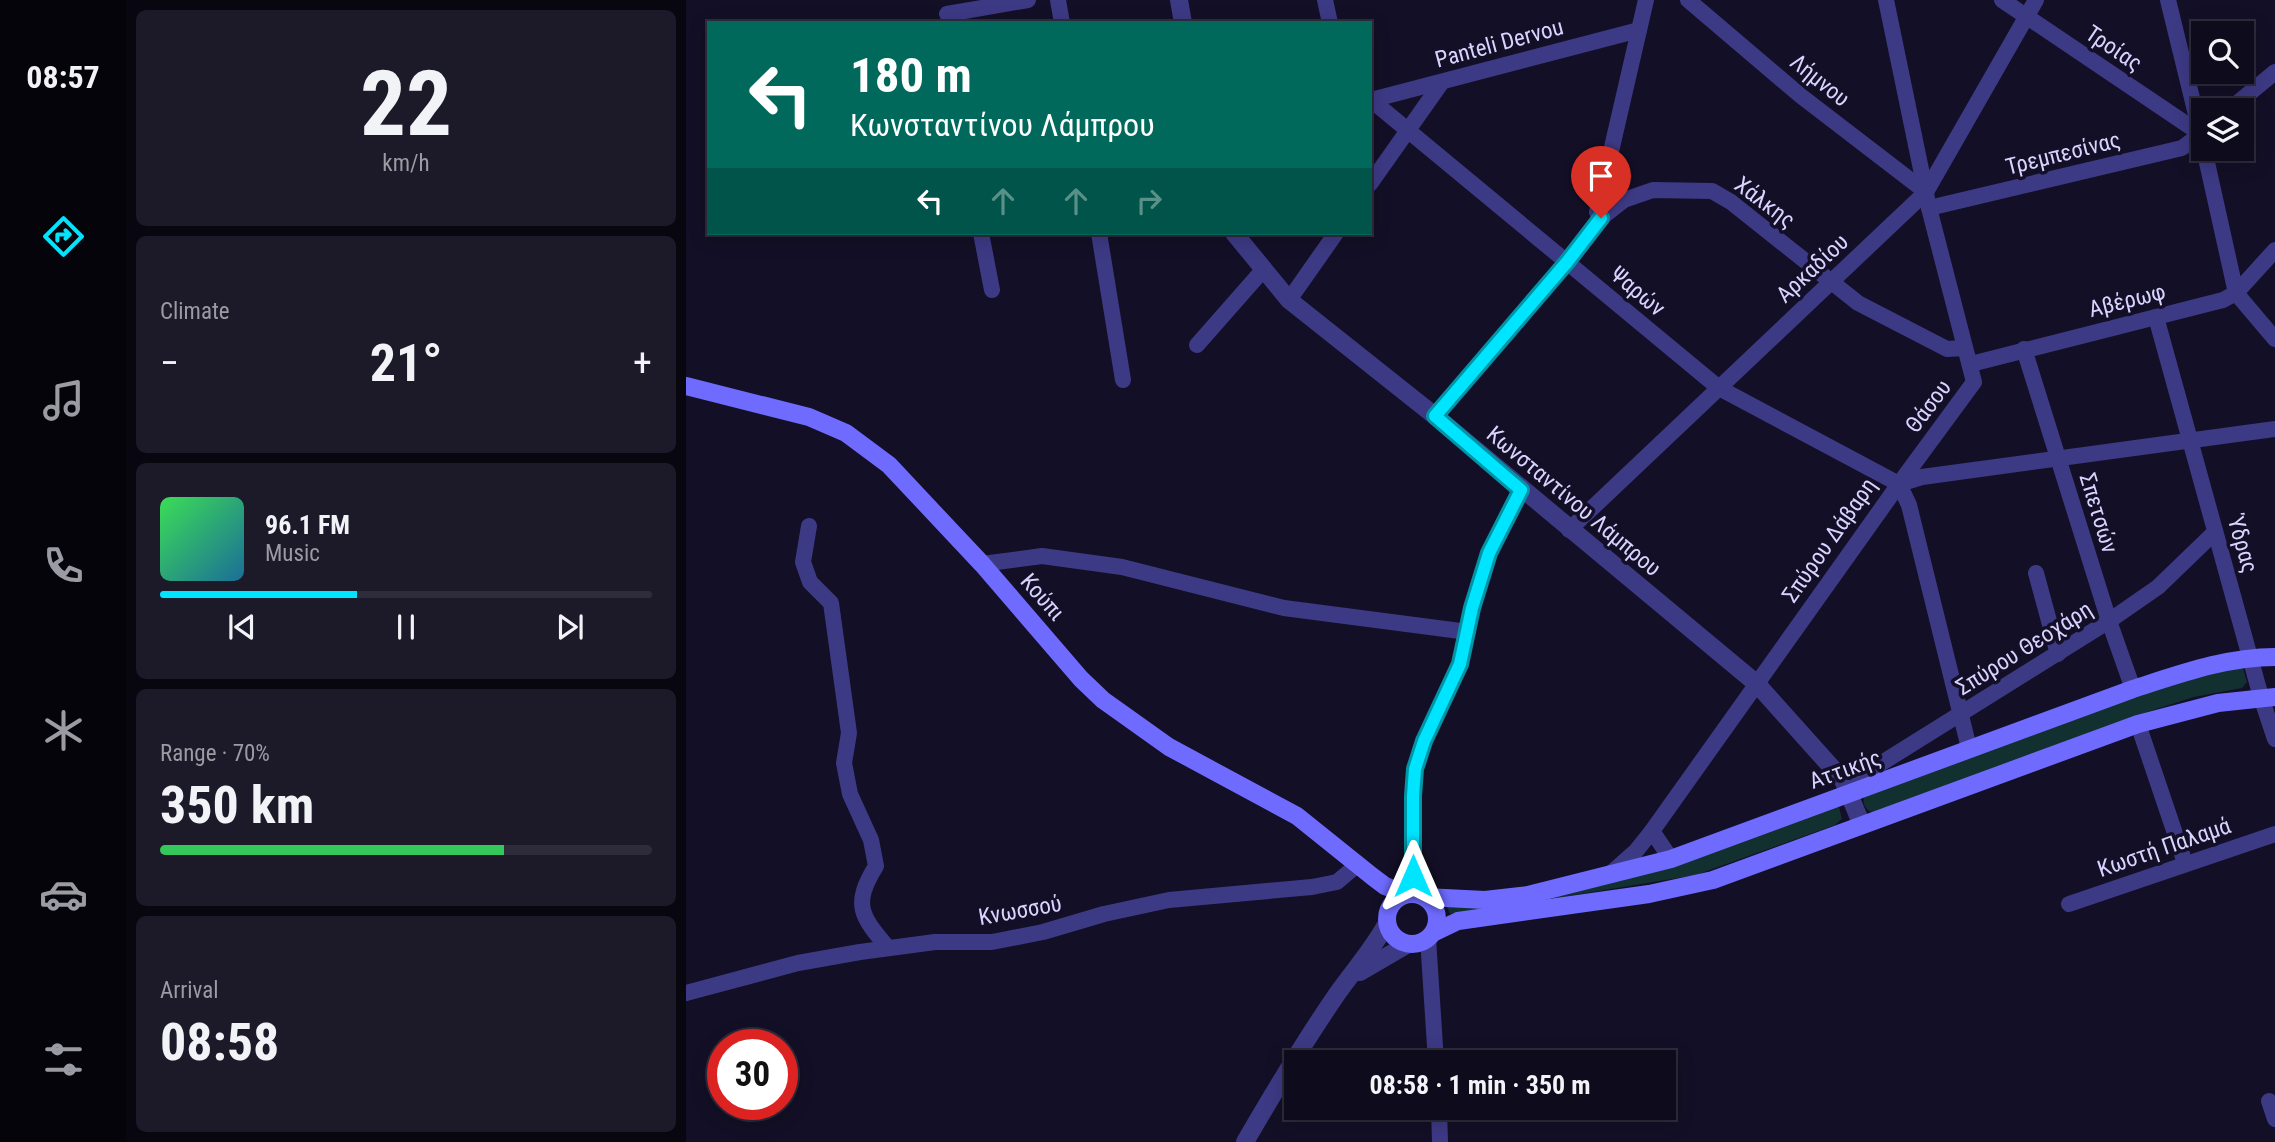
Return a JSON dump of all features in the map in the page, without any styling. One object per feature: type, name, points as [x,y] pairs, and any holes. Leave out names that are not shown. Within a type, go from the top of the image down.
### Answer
[{"type":"main road","name":"Κούπι","points":[[686,386],[810,417],[846,433],[889,465],[982,564],[1081,679],[1125,718],[1169,747],[1297,817],[1357,865]]},
{"type":"main road","name":"Αττικής","points":[[1415,895],[1485,900],[1528,895],[1671,859],[1846,787],[1969,748],[2133,689],[2202,667],[2251,657],[2275,657]]},
{"type":"main road","points":[[1357,865],[1377,892],[1394,937],[1408,944],[1419,943],[1458,921],[1649,894],[1713,880],[2138,724],[2218,703],[2268,697]]},
{"type":"main road","points":[[1357,865],[1385,886],[1431,902],[1437,913],[1437,920],[1430,935]]},
{"type":"main road","points":[[1387,919],[1393,902],[1415,895]]},
{"type":"street","points":[[947,12],[1028,0]]},
{"type":"street","points":[[1058,0],[1062,21]]},
{"type":"street","points":[[1179,0],[1183,21]]},
{"type":"street","points":[[1325,0],[1330,21]]},
{"type":"street","points":[[1601,218],[1597,212],[1646,0]]},
{"type":"street","name":"Λήμνου","points":[[1688,0],[1928,200]]},
{"type":"street","name":"Θάσου","points":[[1886,0],[1928,200],[1974,382],[1899,484]]},
{"type":"street","name":"Τροίας","points":[[2001,0],[2191,132]]},
{"type":"street","name":"Αρκαδίου","points":[[1569,530],[1831,282],[1928,200],[2036,0]]},
{"type":"street","points":[[2168,0],[2192,98]]},
{"type":"street","name":"Panteli Dervou","points":[[1372,100],[1639,30]]},
{"type":"street","points":[[2243,98],[2275,72]]},
{"type":"street","points":[[1372,180],[1442,82]]},
{"type":"street","points":[[2261,83],[2275,95]]},
{"type":"street","name":"Ψαρών","points":[[1372,101],[1719,388],[1899,484]]},
{"type":"street","name":"Τρεμπεσίνας","points":[[1928,200],[2191,145]]},
{"type":"street","points":[[2208,161],[2236,293],[2275,339]]},
{"type":"street","name":"Χάλκης","points":[[1435,416],[1567,262],[1601,218],[1624,200],[1653,190],[1712,191],[1731,202],[1858,303],[1947,349],[1964,348]]},
{"type":"street","points":[[981,235],[992,290]]},
{"type":"street","points":[[1099,235],[1123,380]]},
{"type":"street","name":"Κωνσταντίνου Λάμπρου","points":[[1236,235],[1289,300],[1435,416],[1757,684],[1846,787],[1862,825]]},
{"type":"street","points":[[1289,300],[1335,235]]},
{"type":"street","name":"Αβέρωφ","points":[[1971,364],[2223,300],[2236,293],[2275,250]]},
{"type":"street","points":[[1196,345],[1263,270]]},
{"type":"street","name":"Ύδρας","points":[[2156,317],[2251,657],[2268,697],[2275,739]]},
{"type":"street","name":"Σπετσών","points":[[2024,349],[2133,689]]},
{"type":"street","name":"Σπύρου Δάβαρη","points":[[1607,876],[1636,850],[1652,831],[1899,484],[1923,477],[2275,429]]},
{"type":"street","points":[[1899,484],[1909,505],[1969,748]]},
{"type":"street","points":[[1415,895],[1415,769],[1424,741],[1460,664],[1472,608],[1489,553],[1521,490]]},
{"type":"street","points":[[809,526],[803,562],[810,582],[831,603],[849,733],[844,763],[850,793],[871,840],[876,866],[865,884],[861,911],[869,927],[888,948]]},
{"type":"street","name":"Σπύρου Θεοχάρη","points":[[1846,787],[2109,621],[2158,587],[2215,532]]},
{"type":"street","points":[[982,564],[1042,556],[1122,567],[1284,608],[1468,632]]},
{"type":"street","points":[[2036,573],[2058,654]]},
{"type":"street","points":[[2138,724],[2185,863]]},
{"type":"street","points":[[1652,831],[1671,859]]},
{"type":"street","name":"Κωστή Παλαμά","points":[[2068,904],[2275,834]]},
{"type":"street","name":"Κνωσσού","points":[[686,993],[798,963],[935,942],[992,942],[1169,900],[1312,887],[1337,882],[1357,865]]},
{"type":"street","points":[[1245,1142],[1292,1060],[1375,944],[1387,919]]},
{"type":"street","points":[[1430,935],[1435,1050]]},
{"type":"street","points":[[1339,991],[1357,974],[1408,944]]},
{"type":"street","points":[[2269,1101],[2275,1119]]},
{"type":"street","points":[[1439,1120],[1440,1142]]},
{"type":"green space","points":[[2242,665],[2247,682],[2242,688],[2194,697],[2141,714],[1875,813],[1867,810],[1864,805],[1864,797],[2135,693]]},
{"type":"green space","points":[[1836,805],[1842,819],[1835,825],[1696,875],[1450,914],[1446,905],[1483,907]]},
{"type":"route","points":[[1413,876],[1415,769],[1424,741],[1460,664],[1472,608],[1489,553],[1521,490],[1435,416],[1567,262],[1601,218]]}]
